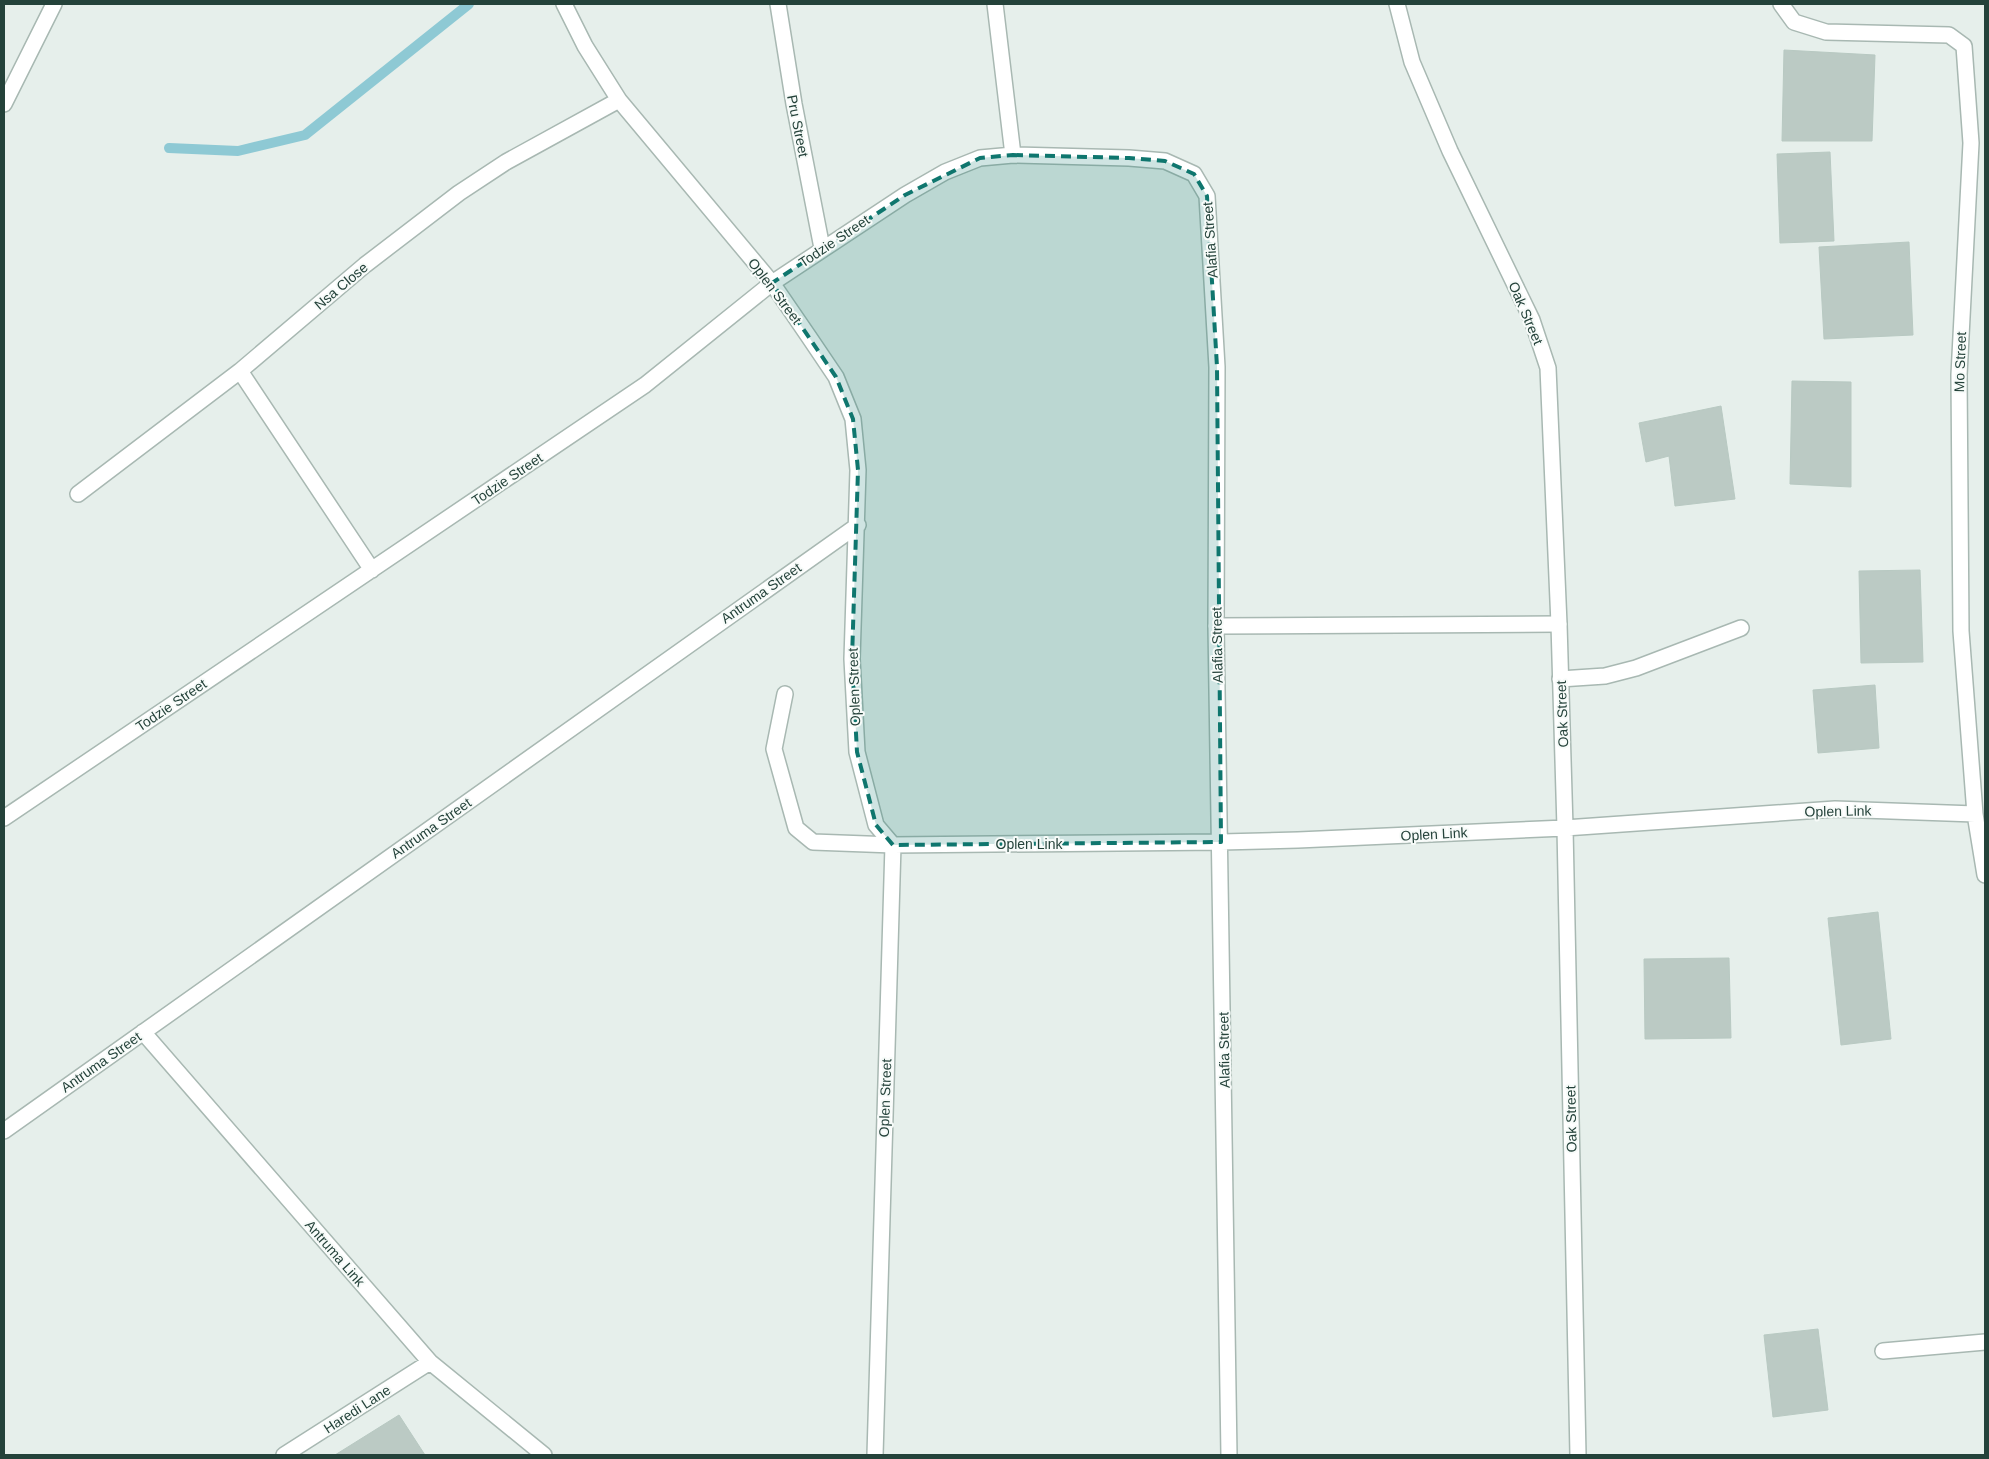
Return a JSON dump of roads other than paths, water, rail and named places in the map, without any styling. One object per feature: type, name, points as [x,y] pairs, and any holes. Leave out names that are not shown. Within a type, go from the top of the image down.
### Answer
[{"type":"street","points":[[4,104],[54,4]]},
{"type":"street","name":"Oplen Street","points":[[564,4],[586,46],[619,100],[772,283],[836,376],[853,419],[858,470],[858,524],[852,659],[857,752],[876,825],[893,845],[875,1455]]},
{"type":"street","name":"Pru Street","points":[[778,4],[794,104],[822,248]]},
{"type":"street","points":[[995,4],[1013,155]]},
{"type":"street","name":"Oak Street","points":[[1397,4],[1412,62],[1450,151],[1532,320],[1548,368],[1559,624],[1565,828],[1578,1455]]},
{"type":"street","name":"Mo Street","points":[[1780,4],[1794,22],[1826,32],[1949,35],[1964,46],[1971,143],[1959,375],[1962,631],[1975,814],[1985,875]]},
{"type":"street","name":"Nsa Close","points":[[78,494],[240,371],[366,265],[459,193],[506,162],[619,100]]},
{"type":"street","name":"Todzie Street","points":[[4,818],[645,385],[772,283],[822,248],[906,194],[945,172],[980,158],[1013,155]]},
{"type":"street","name":"Alafia Street","points":[[1013,155],[1129,158],[1165,161],[1194,174],[1207,196],[1218,366],[1216,626],[1221,842],[1229,1455]]},
{"type":"street","points":[[240,371],[372,570]]},
{"type":"street","name":"Antruma Street","points":[[4,1131],[858,524]]},
{"type":"street","points":[[1216,626],[1559,624]]},
{"type":"street","points":[[1560,679],[1605,676],[1636,668],[1741,628]]},
{"type":"street","name":"Oplen Link","points":[[785,694],[774,749],[796,828],[813,842],[893,845],[1221,842],[1565,828],[1835,809],[1975,814]]},
{"type":"street","name":"Antruma Link","points":[[143,1032],[430,1362],[544,1455]]},
{"type":"street","points":[[1883,1351],[1985,1342]]},
{"type":"street","name":"Haredi Lane","points":[[284,1455],[430,1362]]},
{"type":"waterway","points":[[169,148],[238,151],[305,135],[469,4]]}]
